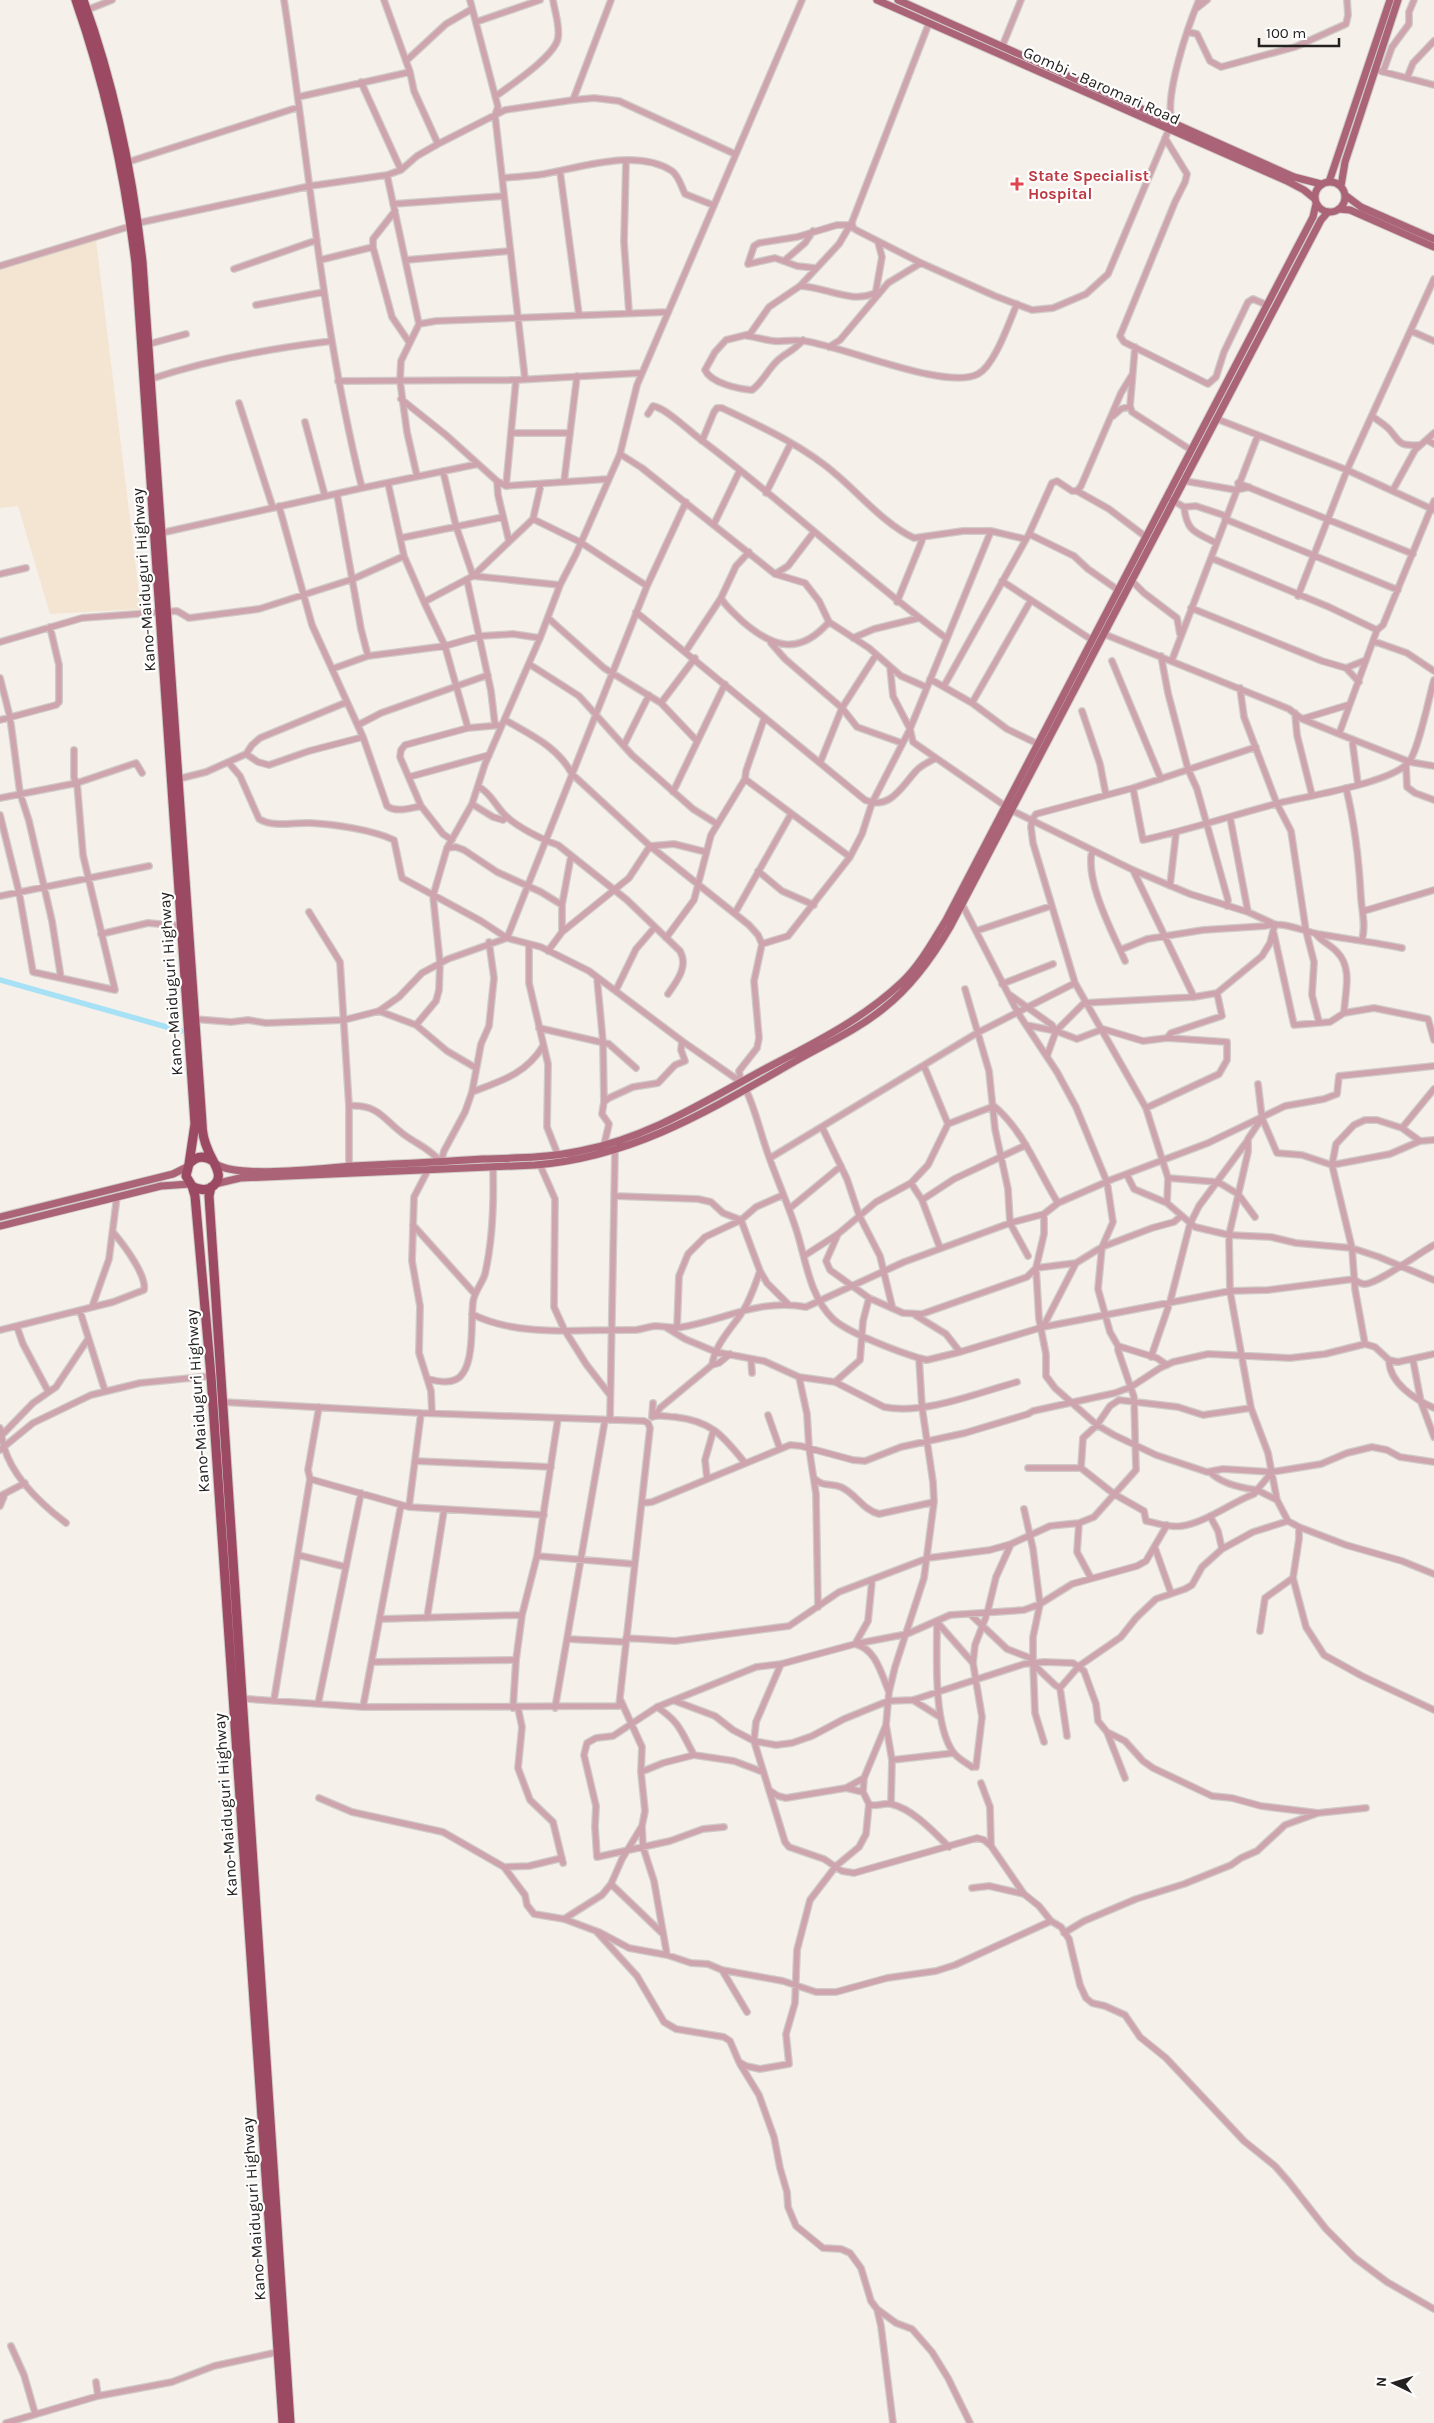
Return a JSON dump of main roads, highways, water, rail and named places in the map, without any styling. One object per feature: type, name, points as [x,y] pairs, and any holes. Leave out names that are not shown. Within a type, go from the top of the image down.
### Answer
[{"type":"highway","name":"Kano-Maiduguri Highway","points":[[76,0],[98,64],[134,224],[182,887],[202,1132],[215,1163]]},
{"type":"highway","name":"Kano-Maiduguri Highway","points":[[83,0],[112,91],[128,162],[149,344],[161,533],[163,612],[178,779],[182,926],[195,1124],[188,1165]]},
{"type":"highway","points":[[203,1157],[215,1163],[219,1172],[213,1185],[199,1189],[191,1185],[186,1176],[188,1165],[193,1160],[203,1157]]},
{"type":"highway","name":"Kano-Maiduguri Highway","points":[[191,1185],[195,1196],[211,1376],[216,1402]]},
{"type":"highway","name":"Kano-Maiduguri Highway","points":[[213,1185],[209,1196],[216,1402],[290,2423]]},
{"type":"highway","name":"Kano-Maiduguri Highway","points":[[237,1698],[283,2423]]},
{"type":"main road","name":"Gombi - Baromari Road","points":[[877,0],[1297,186],[1316,202]]},
{"type":"main road","name":"Gombi - Baromari Road","points":[[898,0],[1294,177],[1325,183]]},
{"type":"main road","points":[[213,1185],[240,1178],[540,1165],[581,1159],[615,1151],[683,1124],[746,1090],[850,1031],[883,1009],[906,988],[926,966],[962,904],[1038,744],[1313,217],[1316,189],[1325,183],[1390,0]]},
{"type":"main road","points":[[1398,0],[1345,162],[1341,186],[1345,195],[1360,207],[1434,239]]},
{"type":"main road","points":[[1325,183],[1341,186]]},
{"type":"main road","points":[[1340,208],[1345,195]]},
{"type":"main road","points":[[1316,202],[1323,211],[1328,212]]},
{"type":"main road","points":[[215,1163],[228,1170],[240,1171],[558,1155],[604,1146],[670,1121],[851,1022],[883,1000],[904,981],[922,958],[946,920],[1104,634],[1321,220],[1328,212],[1340,208],[1350,210],[1434,247]]},
{"type":"main road","points":[[0,1217],[173,1174],[188,1165]]},
{"type":"main road","points":[[0,1226],[169,1184],[191,1185]]},
{"type":"waterway","points":[[0,980],[181,1031]]},
{"type":"place","name":"State Specialist Hospital","points":[[1017,184]]}]
